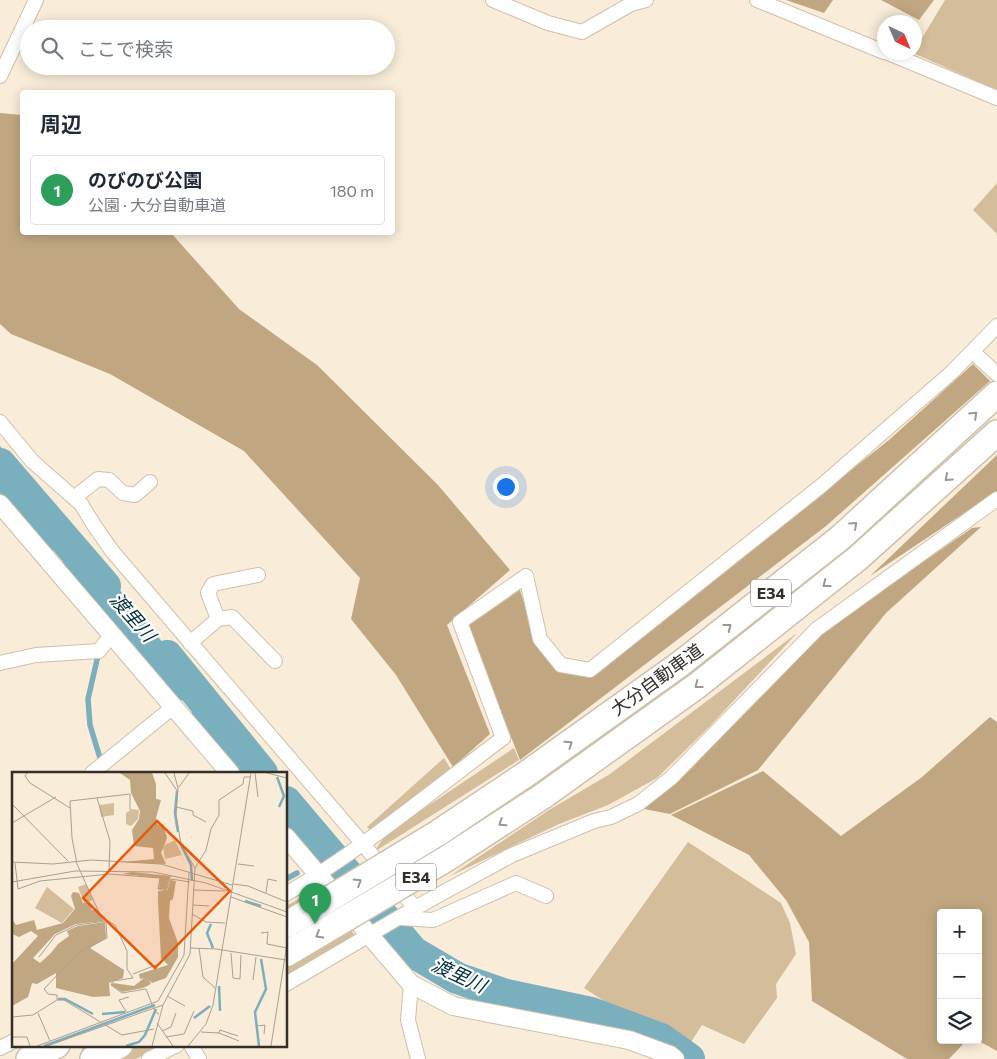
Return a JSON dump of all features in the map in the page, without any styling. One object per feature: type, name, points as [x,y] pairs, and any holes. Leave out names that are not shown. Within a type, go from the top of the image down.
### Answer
[{"type":"highway","name":"大分自動車道","points":[[288,924],[438,833],[529,772],[680,664],[840,538],[997,394]]},
{"type":"highway","name":"大分自動車道","points":[[288,953],[437,864],[543,796],[698,685],[851,564],[997,433]]},
{"type":"highway","points":[[29,1059],[55,1046]]},
{"type":"highway","points":[[93,1059],[118,1046]]},
{"type":"street","points":[[27,20],[36,0]]},
{"type":"street","points":[[494,0],[548,23],[582,32],[631,4],[646,0]]},
{"type":"street","points":[[757,0],[877,49]]},
{"type":"street","points":[[0,76],[20,34]]},
{"type":"street","points":[[904,60],[997,98]]},
{"type":"street","points":[[288,893],[320,874],[362,844],[503,738],[460,622],[526,576],[540,639],[562,666],[590,670],[821,486],[973,352],[997,326]]},
{"type":"street","points":[[973,352],[997,374]]},
{"type":"street","points":[[0,422],[32,461],[81,504],[112,551],[415,908]]},
{"type":"street","points":[[74,498],[98,480],[109,480],[123,493],[135,494],[150,482]]},
{"type":"street","points":[[288,983],[415,908],[512,855],[594,821],[611,817],[638,804],[671,778],[818,629],[997,499]]},
{"type":"street","points":[[0,504],[229,772]]},
{"type":"street","points":[[218,618],[208,593],[214,584],[258,575]]},
{"type":"street","points":[[190,643],[218,618],[232,617],[275,662]]},
{"type":"street","points":[[0,663],[36,654],[99,651],[111,635]]},
{"type":"street","points":[[93,772],[173,707]]},
{"type":"street","points":[[288,839],[372,934],[411,984],[453,1006],[629,1040],[676,1059]]},
{"type":"street","points":[[399,918],[434,920],[516,883],[546,896]]},
{"type":"street","points":[[411,984],[408,1020],[418,1059]]},
{"type":"street","points":[[0,1048],[12,1042]]},
{"type":"street","points":[[149,1059],[175,1046]]},
{"type":"street","points":[[192,1046],[199,1059]]},
{"type":"shaded area","points":[[786,0],[833,0],[824,13]]},
{"type":"shaded area","points":[[881,0],[934,0],[922,16],[910,15]]},
{"type":"shaded area","points":[[945,0],[997,0],[997,90],[922,57],[922,38]]},
{"type":"shaded area","points":[[0,113],[20,115],[20,235],[173,235],[239,309],[317,365],[438,485],[510,570],[447,625],[490,734],[453,767],[396,675],[351,619],[360,578],[244,451],[110,374],[11,334],[0,324]]},
{"type":"shaded area","points":[[997,183],[997,234],[973,210]]},
{"type":"shaded area","points":[[973,364],[990,381],[826,526],[520,760],[468,626],[520,590],[536,641],[591,676],[889,440]]},
{"type":"shaded area","points":[[997,455],[997,491],[870,576]]},
{"type":"shaded area","points":[[981,527],[886,613],[758,770],[670,814],[644,809],[692,768],[802,650],[851,612],[972,528]]},
{"type":"shaded area","points":[[797,633],[711,725],[657,778],[608,805],[559,824],[450,876],[549,810],[610,774]]},
{"type":"shaded area","points":[[990,717],[997,722],[997,1051],[982,1043],[982,909],[937,909],[937,1044],[963,1044],[949,1059],[907,1059],[812,1001],[809,942],[786,900],[749,855],[671,815],[763,771],[841,836],[922,777]]},
{"type":"shaded area","points":[[514,748],[519,760],[374,852],[386,834]]},
{"type":"shaded area","points":[[444,758],[452,771],[372,832],[367,827]]},
{"type":"shaded area","points":[[688,842],[781,903],[790,923],[796,954],[776,984],[777,998],[744,1044],[702,1025],[691,1042],[624,1014],[584,988]]},
{"type":"shaded area","points":[[315,890],[360,941],[288,982],[288,905]]},
{"type":"shaded area","points":[[80,1046],[161,1046],[136,1059],[87,1059]]},
{"type":"water","points":[[0,446],[69,536],[50,553],[0,493]]},
{"type":"water","points":[[83,545],[199,687],[177,704],[58,566]]},
{"type":"water","points":[[210,697],[271,772],[238,772],[189,715]]},
{"type":"water","points":[[288,791],[335,848],[321,861],[316,861],[288,829]]},
{"type":"waterway","name":"渡里川","points":[[0,464],[105,586]]},
{"type":"waterway","points":[[99,651],[88,699],[90,725],[100,758]]},
{"type":"waterway","name":"渡里川","points":[[167,656],[261,772]]},
{"type":"waterway","name":"渡里川","points":[[288,804],[413,952],[457,978],[506,995],[591,1013],[661,1039],[689,1059]]},
{"type":"waterway","points":[[288,878],[297,873]]},
{"type":"place","name":"のびのび公園","points":[[315,924]]}]
